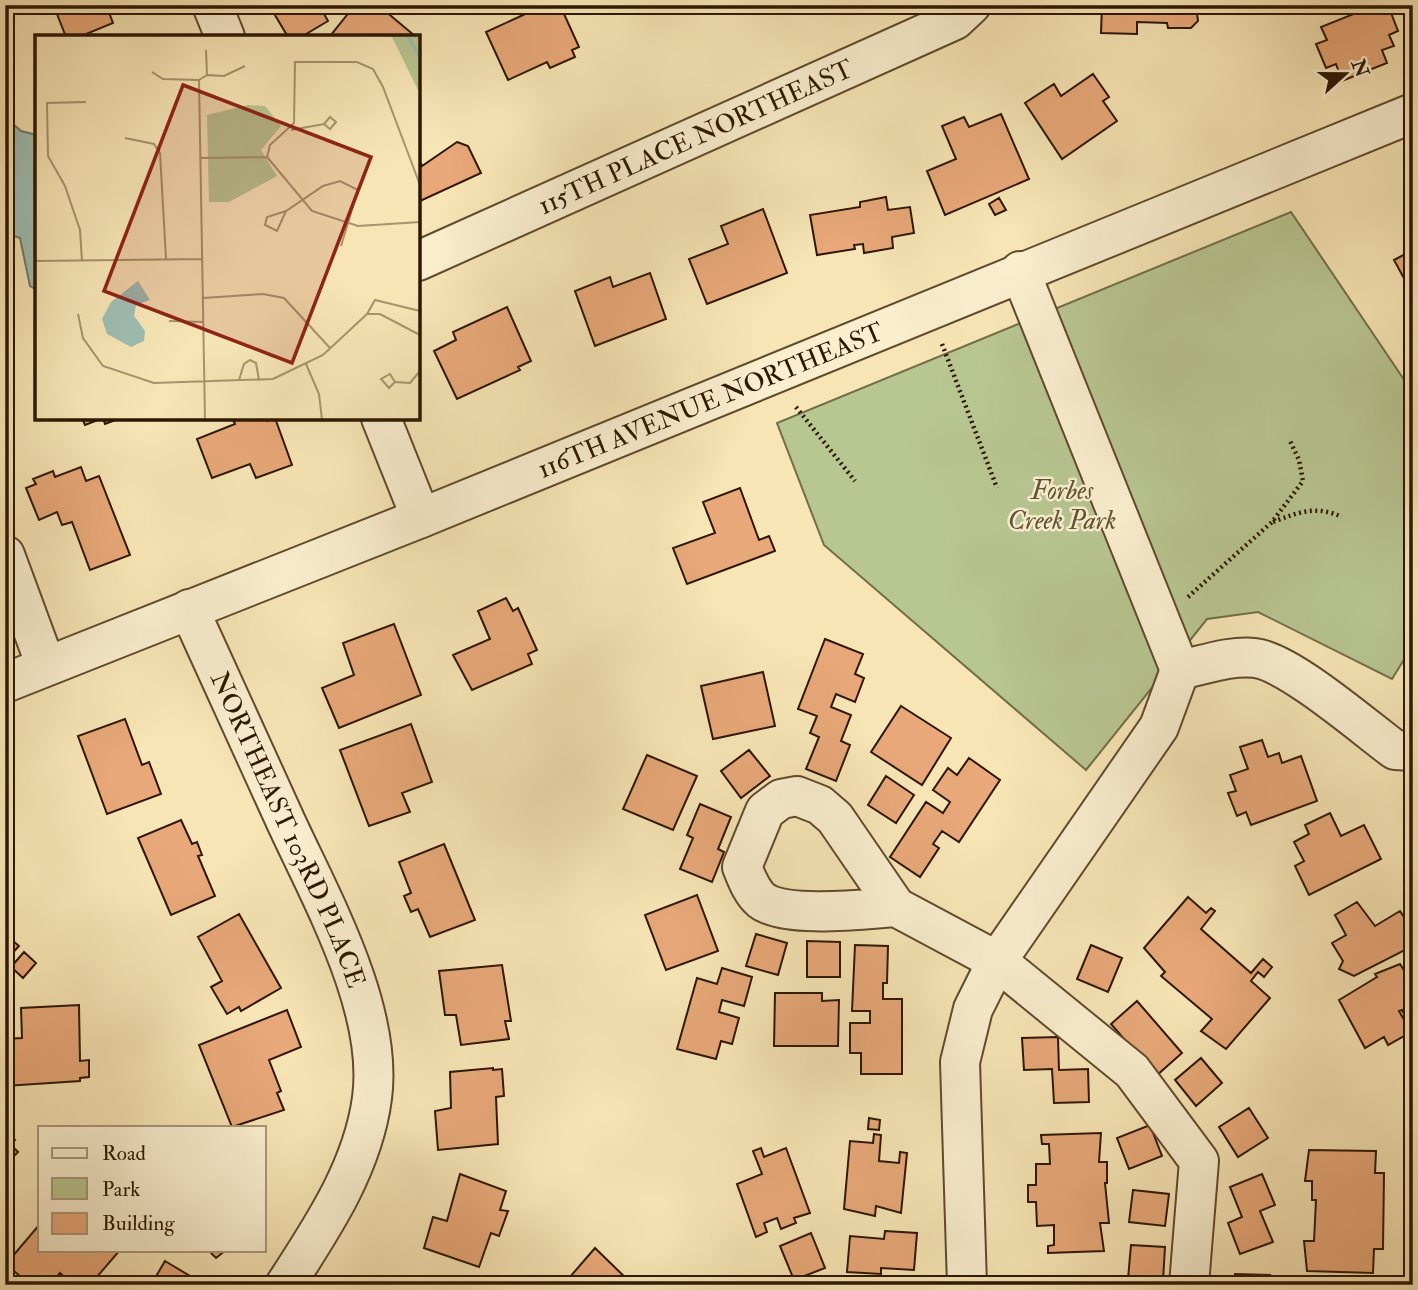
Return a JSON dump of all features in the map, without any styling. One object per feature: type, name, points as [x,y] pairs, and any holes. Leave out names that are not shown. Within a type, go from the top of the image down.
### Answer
[{"type":"street","points":[[212,5],[224,35]]},
{"type":"street","name":"115TH PLACE NORTHEAST","points":[[420,260],[955,20],[971,5]]},
{"type":"street","name":"116TH AVENUE NORTHEAST","points":[[5,683],[421,518],[1020,271],[1413,113]]},
{"type":"street","points":[[967,1285],[960,1062],[973,1009],[997,961],[1159,727],[1180,670],[1020,271]]},
{"type":"street","points":[[382,420],[421,518]]},
{"type":"street","points":[[5,555],[46,666]]},
{"type":"street","name":"NORTHEAST 103RD PLACE","points":[[189,609],[349,959],[372,1054],[372,1097],[359,1154],[317,1235],[285,1285]]},
{"type":"street","points":[[1180,670],[1224,660],[1256,658],[1284,669],[1407,760]]},
{"type":"street","points":[[896,907],[997,961],[1132,1071],[1199,1161],[1189,1285]]},
{"type":"path","points":[[939,336],[996,488]]},
{"type":"path","points":[[796,407],[855,481]]},
{"type":"path","points":[[1186,600],[1272,522],[1303,481],[1299,460],[1289,439]]},
{"type":"path","points":[[1272,522],[1300,512],[1323,509],[1342,517]]},
{"type":"green space","name":"Forbes Creek Park","points":[[1291,212],[1413,393],[1413,645],[1392,679],[1258,612],[1207,619],[1086,770],[824,545],[777,423]]},
{"type":"water","points":[[5,117],[21,131],[35,134],[35,289],[30,286],[20,238],[5,233]]},
{"type":"building","points":[[50,5],[106,5],[113,23],[84,35],[65,35],[55,9],[52,10]]},
{"type":"building","points":[[291,5],[319,5],[328,21],[304,35],[287,35],[275,15]]},
{"type":"building","points":[[355,5],[378,5],[414,35],[331,35]]},
{"type":"building","points":[[545,5],[560,5],[579,47],[572,50],[575,57],[550,68],[547,62],[508,80],[486,32]]},
{"type":"building","points":[[1102,5],[1196,5],[1198,21],[1191,28],[1168,28],[1167,23],[1137,22],[1137,34],[1101,33]]},
{"type":"building","points":[[1312,5],[1336,5],[1315,13]]},
{"type":"building","points":[[1376,5],[1388,5],[1398,31],[1389,35],[1394,46],[1382,50],[1387,63],[1342,81],[1336,64],[1326,68],[1316,44],[1327,40],[1321,27]]},
{"type":"building","points":[[1093,74],[1109,97],[1103,101],[1117,121],[1062,159],[1025,103],[1054,84],[1061,96]]},
{"type":"building","points":[[1001,114],[1029,179],[945,215],[927,171],[956,159],[942,126],[964,117],[969,127]]},
{"type":"building","points":[[457,142],[468,146],[481,173],[420,201],[420,162],[422,166]]},
{"type":"building","points":[[886,197],[888,210],[910,207],[914,233],[892,237],[893,248],[864,253],[863,244],[854,245],[855,249],[817,255],[810,215],[860,207],[860,202]]},
{"type":"building","points":[[999,198],[1006,210],[995,215],[989,204]]},
{"type":"building","points":[[763,209],[787,273],[707,304],[689,259],[728,244],[721,226]]},
{"type":"building","points":[[1409,252],[1413,254],[1413,295],[1394,260]]},
{"type":"building","points":[[650,273],[666,319],[595,346],[575,291],[610,277],[613,287]]},
{"type":"building","points":[[507,307],[531,361],[518,367],[520,370],[457,399],[434,351],[456,340],[453,332]]},
{"type":"building","points":[[83,420],[98,420],[85,425]]},
{"type":"building","points":[[233,420],[276,420],[292,465],[256,478],[250,464],[212,478],[197,439],[235,424]]},
{"type":"building","points":[[81,467],[86,481],[99,476],[130,555],[90,570],[72,522],[62,525],[57,512],[39,520],[26,488],[36,484],[33,479],[53,471],[55,477]]},
{"type":"building","points":[[740,488],[759,540],[769,536],[775,551],[687,584],[673,548],[715,533],[703,502]]},
{"type":"building","points":[[506,598],[513,611],[518,608],[537,650],[528,654],[532,664],[472,690],[453,655],[490,639],[478,611]]},
{"type":"building","points":[[394,624],[421,695],[339,728],[322,688],[354,675],[343,643]]},
{"type":"building","points":[[825,639],[863,654],[855,674],[864,678],[855,702],[836,694],[831,707],[851,715],[841,741],[850,745],[836,781],[806,769],[819,737],[810,733],[817,716],[798,709]]},
{"type":"building","points":[[763,672],[775,726],[713,739],[701,686]]},
{"type":"building","points":[[901,706],[951,738],[922,785],[871,752]]},
{"type":"building","points":[[125,719],[142,765],[149,762],[161,794],[107,814],[78,736]]},
{"type":"building","points":[[411,724],[432,782],[402,793],[410,812],[369,826],[340,750]]},
{"type":"building","points":[[1262,740],[1268,757],[1279,753],[1282,763],[1301,756],[1317,801],[1251,825],[1246,812],[1237,816],[1228,793],[1236,791],[1230,775],[1248,769],[1240,747]]},
{"type":"building","points":[[749,750],[770,776],[741,798],[721,771]]},
{"type":"building","points":[[647,755],[697,776],[673,830],[623,809]]},
{"type":"building","points":[[969,758],[1000,780],[959,842],[942,831],[933,844],[939,848],[920,877],[890,857],[926,802],[943,813],[950,802],[933,790],[948,768],[957,775]]},
{"type":"building","points":[[886,776],[914,795],[896,823],[868,805]]},
{"type":"building","points":[[700,804],[731,817],[718,849],[724,852],[712,882],[680,869],[693,838],[687,835]]},
{"type":"building","points":[[1330,813],[1341,836],[1364,825],[1381,859],[1309,895],[1295,866],[1304,861],[1294,842],[1309,834],[1305,825]]},
{"type":"building","points":[[181,820],[192,844],[197,842],[202,855],[198,856],[215,896],[171,915],[138,838]]},
{"type":"building","points":[[444,844],[475,920],[430,937],[418,909],[411,912],[404,896],[411,893],[399,862]]},
{"type":"building","points":[[697,895],[718,951],[666,970],[645,915]]},
{"type":"building","points":[[1188,897],[1206,913],[1211,908],[1215,911],[1201,929],[1251,973],[1263,959],[1272,967],[1264,977],[1258,972],[1251,981],[1270,998],[1226,1049],[1201,1031],[1212,1019],[1161,976],[1165,972],[1144,948]]},
{"type":"building","points":[[1357,902],[1375,926],[1400,911],[1413,931],[1413,946],[1354,976],[1339,969],[1343,961],[1332,943],[1346,935],[1335,915]]},
{"type":"building","points":[[239,914],[281,988],[241,1011],[239,1007],[227,1014],[211,987],[222,981],[198,937]]},
{"type":"building","points":[[5,934],[19,946],[5,961]]},
{"type":"building","points":[[756,934],[787,943],[778,975],[746,966]]},
{"type":"building","points":[[807,941],[840,942],[840,977],[807,977]]},
{"type":"building","points":[[855,945],[888,946],[887,983],[883,983],[883,999],[902,999],[902,1074],[861,1074],[861,1053],[850,1053],[850,1023],[870,1023],[870,1011],[852,1011]]},
{"type":"building","points":[[1091,945],[1122,958],[1108,992],[1077,979]]},
{"type":"building","points":[[24,952],[36,963],[23,978],[11,967]]},
{"type":"building","points":[[1400,964],[1413,985],[1413,1012],[1405,1016],[1402,1010],[1399,1011],[1411,1032],[1388,1045],[1384,1037],[1365,1048],[1339,1000],[1377,977],[1375,974]]},
{"type":"building","points":[[502,965],[511,1021],[505,1021],[509,1039],[461,1045],[456,1015],[445,1015],[439,971]]},
{"type":"building","points":[[722,968],[752,977],[744,1006],[722,1000],[719,1012],[739,1018],[732,1044],[721,1041],[716,1059],[677,1049],[697,978],[717,984]]},
{"type":"building","points":[[775,993],[822,993],[822,1001],[839,1000],[838,1046],[774,1046]]},
{"type":"building","points":[[1137,1001],[1182,1053],[1156,1076],[1111,1024]]},
{"type":"building","points":[[79,1005],[80,1061],[89,1060],[89,1077],[80,1078],[80,1081],[5,1086],[5,1039],[22,1038],[21,1008]]},
{"type":"building","points":[[287,1010],[301,1047],[269,1060],[281,1091],[277,1093],[284,1110],[232,1126],[199,1045]]},
{"type":"building","points":[[1058,1037],[1059,1070],[1088,1069],[1089,1102],[1054,1103],[1052,1069],[1024,1070],[1022,1038]]},
{"type":"building","points":[[1201,1058],[1222,1083],[1196,1106],[1175,1080]]},
{"type":"building","points":[[502,1069],[504,1096],[496,1097],[498,1144],[438,1150],[435,1111],[451,1108],[450,1072]]},
{"type":"building","points":[[1249,1108],[1268,1138],[1238,1157],[1219,1127]]},
{"type":"building","points":[[869,1118],[880,1120],[879,1130],[868,1129]]},
{"type":"building","points":[[1150,1125],[1162,1156],[1129,1169],[1117,1138]]},
{"type":"building","points":[[5,1130],[15,1140],[10,1144],[18,1152],[5,1165]]},
{"type":"building","points":[[1101,1133],[1099,1162],[1107,1162],[1105,1183],[1109,1223],[1100,1223],[1104,1251],[1048,1253],[1048,1246],[1054,1245],[1054,1225],[1037,1226],[1036,1202],[1028,1202],[1028,1185],[1036,1185],[1036,1164],[1050,1164],[1049,1144],[1042,1144],[1041,1135]]},
{"type":"building","points":[[874,1134],[881,1135],[879,1161],[899,1163],[900,1152],[907,1153],[901,1213],[876,1206],[875,1216],[844,1209],[850,1141],[873,1143]]},
{"type":"building","points":[[761,1148],[764,1157],[786,1148],[810,1213],[794,1218],[796,1223],[781,1229],[777,1218],[764,1223],[767,1232],[756,1237],[737,1184],[762,1174],[753,1151]]},
{"type":"building","points":[[1309,1150],[1376,1151],[1375,1173],[1384,1173],[1383,1249],[1374,1249],[1373,1273],[1307,1271],[1304,1241],[1314,1241],[1316,1200],[1312,1200],[1312,1181],[1305,1181]]},
{"type":"building","points":[[460,1174],[506,1191],[500,1210],[508,1211],[499,1236],[491,1233],[479,1267],[424,1248],[433,1217],[447,1221]]},
{"type":"building","points":[[1262,1174],[1275,1205],[1260,1211],[1273,1242],[1240,1254],[1228,1223],[1242,1217],[1230,1187]]},
{"type":"building","points":[[1133,1190],[1169,1194],[1165,1226],[1129,1222]]},
{"type":"building","points":[[38,1226],[38,1252],[118,1252],[90,1285],[73,1285],[60,1273],[50,1285],[30,1285],[6,1264]]},
{"type":"building","points":[[885,1231],[917,1233],[914,1270],[881,1268],[881,1274],[847,1272],[850,1236],[884,1239]]},
{"type":"building","points":[[811,1233],[825,1268],[794,1280],[780,1246]]},
{"type":"building","points":[[1131,1245],[1165,1247],[1163,1281],[1128,1279]]},
{"type":"building","points":[[595,1248],[633,1285],[563,1285]]},
{"type":"building","points":[[210,1252],[224,1252],[216,1258]]},
{"type":"building","points":[[165,1261],[205,1285],[151,1285]]},
{"type":"building","points":[[1235,1274],[1270,1275],[1270,1285],[1235,1285]]}]
